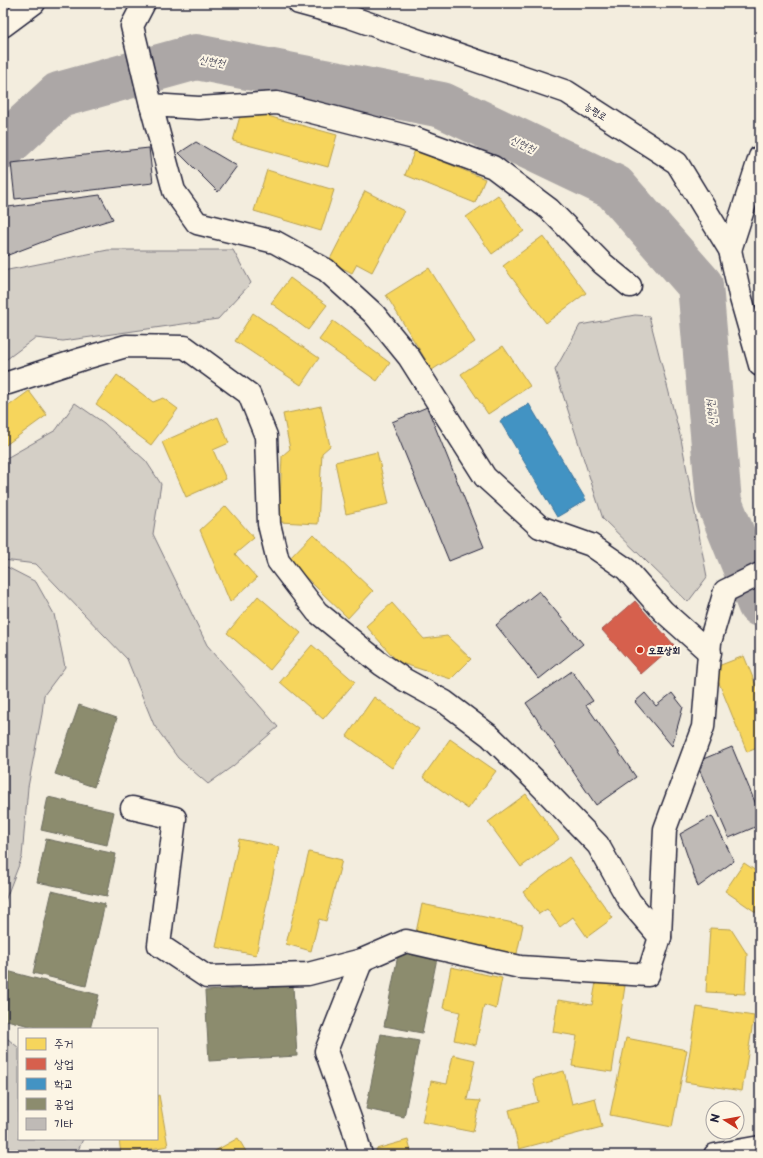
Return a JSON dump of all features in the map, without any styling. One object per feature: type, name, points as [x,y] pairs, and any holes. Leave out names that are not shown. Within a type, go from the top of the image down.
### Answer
[{"type":"street","points":[[3,26],[34,3]]},
{"type":"street","points":[[144,3],[132,26],[174,191],[197,223],[275,242],[326,270],[374,314],[409,357],[485,478],[540,527],[591,545],[626,570],[663,611],[710,653]]},
{"type":"street","name":"능평로","points":[[299,3],[350,17],[567,92],[677,163],[730,250],[740,295],[760,365]]},
{"type":"street","points":[[152,105],[199,108],[277,103],[414,138],[493,167],[549,209],[602,263],[630,286]]},
{"type":"street","points":[[730,250],[760,158]]},
{"type":"street","points":[[8,383],[126,346],[185,347],[249,394],[266,436],[269,524],[278,561],[317,612],[381,664],[405,680],[445,702],[490,736],[538,783],[598,845],[630,902],[660,937]]},
{"type":"street","points":[[132,808],[175,818],[159,945],[207,977],[308,974],[362,960],[406,940],[520,967],[648,975],[660,937],[665,829],[703,727],[710,642],[726,591],[760,574]]},
{"type":"street","points":[[361,1155],[353,1127],[326,1051],[362,960]]},
{"type":"street","points":[[715,1155],[760,1147]]},
{"type":"shaded area","points":[[108,250],[233,250],[251,283],[218,319],[63,341],[35,338],[3,362],[3,271]]},
{"type":"shaded area","points":[[635,315],[649,316],[681,439],[707,577],[688,602],[603,519],[555,370],[580,325]]},
{"type":"shaded area","points":[[75,403],[104,423],[146,461],[161,484],[153,534],[207,645],[278,727],[233,766],[208,784],[178,758],[154,725],[127,659],[36,564],[3,560],[3,460],[56,430]]},
{"type":"shaded area","points":[[3,565],[36,582],[54,614],[65,667],[44,695],[42,714],[28,787],[22,857],[3,906]]},
{"type":"shaded area","points":[[3,1035],[18,1047],[18,1140],[83,1140],[76,1155],[3,1155]]},
{"type":"building: 주거","points":[[242,109],[337,135],[328,167],[233,141]]},
{"type":"building: 주거","points":[[415,150],[485,179],[475,203],[405,175]]},
{"type":"building: 주거","points":[[267,170],[334,190],[321,231],[254,211]]},
{"type":"building: 주거","points":[[365,191],[404,211],[372,272],[357,264],[352,273],[329,261]]},
{"type":"building: 주거","points":[[498,195],[524,231],[492,254],[466,217]]},
{"type":"building: 주거","points":[[543,236],[586,293],[546,323],[503,266]]},
{"type":"building: 주거","points":[[429,268],[475,342],[432,370],[386,295]]},
{"type":"building: 주거","points":[[290,278],[327,305],[308,330],[271,303]]},
{"type":"building: 주거","points":[[253,313],[319,358],[301,385],[235,341]]},
{"type":"building: 주거","points":[[333,321],[390,363],[377,381],[319,340]]},
{"type":"building: 주거","points":[[503,346],[530,386],[488,414],[461,374]]},
{"type":"building: 주거","points":[[117,375],[153,402],[163,398],[178,409],[151,445],[96,404]]},
{"type":"building: 주거","points":[[29,391],[47,415],[3,447],[3,410]]},
{"type":"building: 주거","points":[[321,406],[330,446],[322,453],[318,524],[279,522],[282,456],[290,449],[283,414]]},
{"type":"building: 주거","points":[[218,417],[229,443],[213,450],[226,479],[186,497],[162,442]]},
{"type":"building: 주거","points":[[377,452],[389,504],[346,514],[335,462]]},
{"type":"building: 주거","points":[[226,506],[254,538],[235,554],[257,578],[230,602],[200,530]]},
{"type":"building: 주거","points":[[313,534],[373,591],[348,618],[288,560]]},
{"type":"building: 주거","points":[[258,596],[301,633],[270,670],[227,633]]},
{"type":"building: 주거","points":[[392,603],[424,639],[447,636],[471,659],[451,679],[398,662],[366,626]]},
{"type":"building: 주거","points":[[312,645],[355,682],[323,719],[280,682]]},
{"type":"building: 주거","points":[[744,656],[760,695],[760,747],[747,752],[713,668]]},
{"type":"building: 주거","points":[[374,697],[419,729],[392,768],[347,736]]},
{"type":"building: 주거","points":[[450,739],[496,771],[468,809],[423,777]]},
{"type":"building: 주거","points":[[526,794],[559,839],[521,867],[488,822]]},
{"type":"building: 주거","points":[[239,839],[279,847],[256,955],[216,947]]},
{"type":"building: 주거","points":[[309,852],[342,860],[326,921],[319,919],[311,951],[286,944]]},
{"type":"building: 주거","points":[[569,857],[613,918],[587,937],[573,917],[560,927],[547,909],[539,914],[523,892]]},
{"type":"building: 주거","points":[[744,863],[756,871],[760,865],[760,915],[725,891]]},
{"type":"building: 주거","points":[[422,904],[523,925],[516,958],[415,937]]},
{"type":"building: 주거","points":[[710,928],[731,929],[747,954],[745,994],[706,992]]},
{"type":"building: 주거","points":[[451,967],[502,978],[496,1009],[484,1005],[476,1045],[454,1040],[460,1012],[443,1008]]},
{"type":"building: 주거","points":[[596,982],[625,986],[612,1072],[572,1066],[577,1036],[553,1032],[558,1000],[592,1005]]},
{"type":"building: 주거","points":[[697,1007],[754,1016],[742,1091],[685,1082]]},
{"type":"building: 주거","points":[[626,1038],[687,1050],[672,1127],[610,1115]]},
{"type":"building: 주거","points":[[453,1055],[475,1060],[467,1100],[480,1101],[473,1132],[422,1122],[431,1081],[447,1084]]},
{"type":"building: 주거","points":[[564,1071],[572,1104],[595,1098],[602,1127],[519,1149],[509,1110],[538,1102],[533,1079]]},
{"type":"building: 주거","points":[[158,1096],[168,1146],[121,1154],[119,1140],[158,1140]]},
{"type":"building: 주거","points":[[238,1138],[248,1155],[208,1155]]},
{"type":"building: 주거","points":[[408,1140],[412,1155],[377,1155],[376,1149]]},
{"type":"building: 상업","points":[[635,601],[674,645],[641,674],[602,630]]},
{"type":"building: 학교","points":[[529,404],[586,500],[557,517],[500,421]]},
{"type":"building: 공업","points":[[79,705],[117,718],[94,787],[55,774]]},
{"type":"building: 공업","points":[[48,797],[114,812],[107,845],[41,830]]},
{"type":"building: 공업","points":[[46,839],[116,854],[107,896],[37,882]]},
{"type":"building: 공업","points":[[52,891],[105,904],[86,986],[33,973]]},
{"type":"building: 공업","points":[[399,950],[437,958],[422,1033],[384,1026]]},
{"type":"building: 공업","points":[[3,970],[99,995],[90,1028],[37,1028],[3,1019]]},
{"type":"building: 공업","points":[[293,986],[297,1056],[209,1061],[205,991]]},
{"type":"building: 공업","points":[[381,1034],[419,1041],[404,1117],[366,1109]]},
{"type":"building: 기타","points":[[196,142],[237,166],[218,192],[179,153]]},
{"type":"building: 기타","points":[[149,148],[153,183],[15,199],[11,163]]},
{"type":"building: 기타","points":[[100,195],[113,219],[58,236],[3,257],[3,209],[8,207]]},
{"type":"building: 기타","points":[[427,407],[484,547],[449,561],[392,422]]},
{"type":"building: 기타","points":[[539,591],[583,644],[539,679],[496,625]]},
{"type":"building: 기타","points":[[572,671],[593,701],[586,705],[636,777],[596,805],[526,703]]},
{"type":"building: 기타","points":[[645,693],[656,706],[672,693],[683,707],[672,746],[635,702]]},
{"type":"building: 기타","points":[[732,747],[760,814],[760,825],[729,838],[696,762]]},
{"type":"building: 기타","points":[[712,816],[734,861],[698,887],[680,834]]},
{"type":"waterway","name":"신현천","points":[[3,147],[59,95],[196,57],[442,105],[614,187],[700,285],[719,502],[760,604]]},
{"type":"place","name":"오포상회","points":[[640,650]]}]
